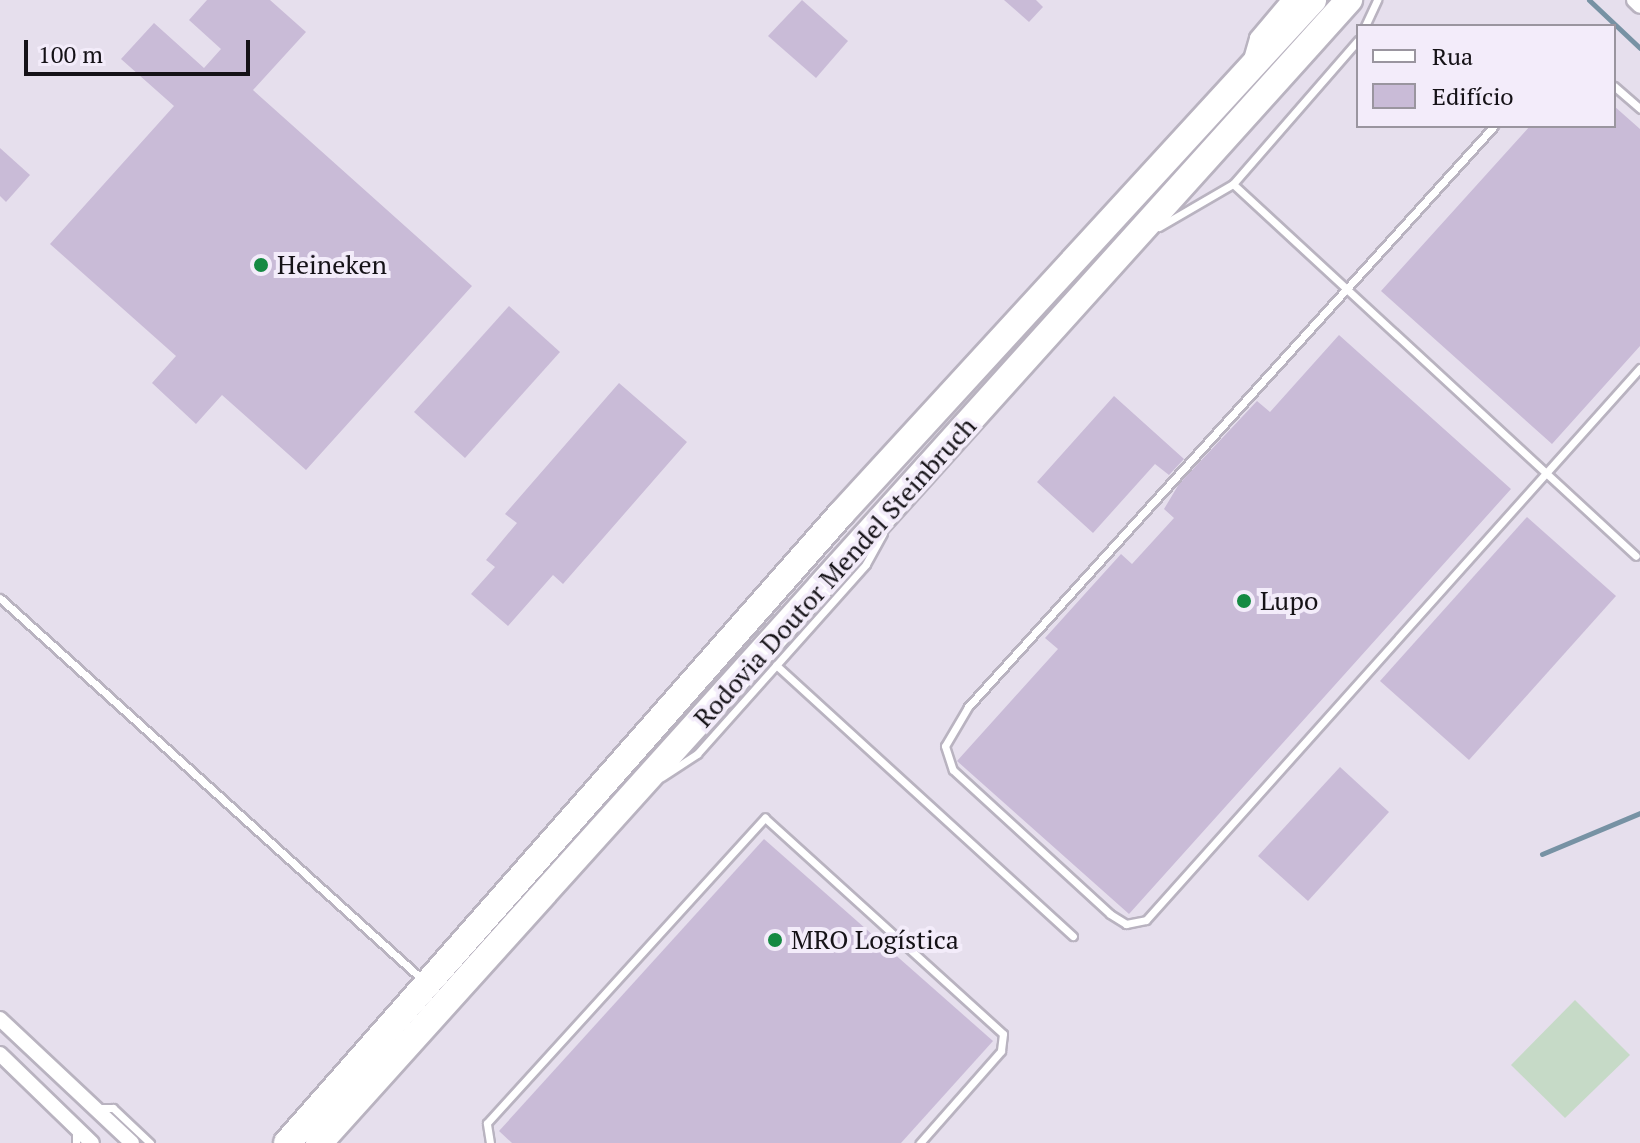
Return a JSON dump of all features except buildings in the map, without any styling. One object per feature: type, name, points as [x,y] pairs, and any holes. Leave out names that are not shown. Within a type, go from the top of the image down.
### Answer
[{"type":"highway","name":"Rodovia Doutor Mendel Steinbruch","points":[[287,1143],[429,986],[841,514],[1313,0]]},
{"type":"highway","name":"Rodovia Doutor Mendel Steinbruch","points":[[319,1143],[892,510],[1119,250],[1349,0]]},
{"type":"street","points":[[1250,70],[1257,38],[1289,0]]},
{"type":"street","points":[[1634,0],[1640,6]]},
{"type":"street","points":[[0,1019],[132,1143]]},
{"type":"street","points":[[0,1054],[76,1136],[92,1143]]},
{"type":"street","points":[[76,1136],[95,1108]]},
{"type":"lane","points":[[1366,24],[1377,0]]},
{"type":"lane","points":[[1119,250],[1233,184],[1356,42]]},
{"type":"lane","points":[[1616,88],[1640,109]]},
{"type":"lane","points":[[1492,128],[1341,292],[949,733],[953,770],[1110,914],[1126,924],[1146,920],[1640,368]]},
{"type":"lane","points":[[1233,184],[1341,292],[1547,472],[1636,556]]},
{"type":"lane","points":[[635,791],[697,754],[866,564],[892,510]]},
{"type":"lane","points":[[0,598],[429,986]]},
{"type":"lane","points":[[776,665],[1073,936]]},
{"type":"lane","points":[[490,1143],[487,1123],[765,818],[1003,1034],[1001,1051],[920,1143]]},
{"type":"lane","points":[[95,1108],[113,1108],[150,1143]]},
{"type":"green space","points":[[1575,1000],[1630,1055],[1565,1118],[1511,1065]]},
{"type":"waterway","points":[[1589,0],[1614,24]]},
{"type":"waterway","points":[[1616,25],[1640,48]]},
{"type":"waterway","points":[[1542,854],[1640,813]]},
{"type":"place","name":"Heineken","points":[[261,265]]},
{"type":"place","name":"Lupo","points":[[1244,601]]},
{"type":"place","name":"MRO Logística","points":[[775,940]]}]
